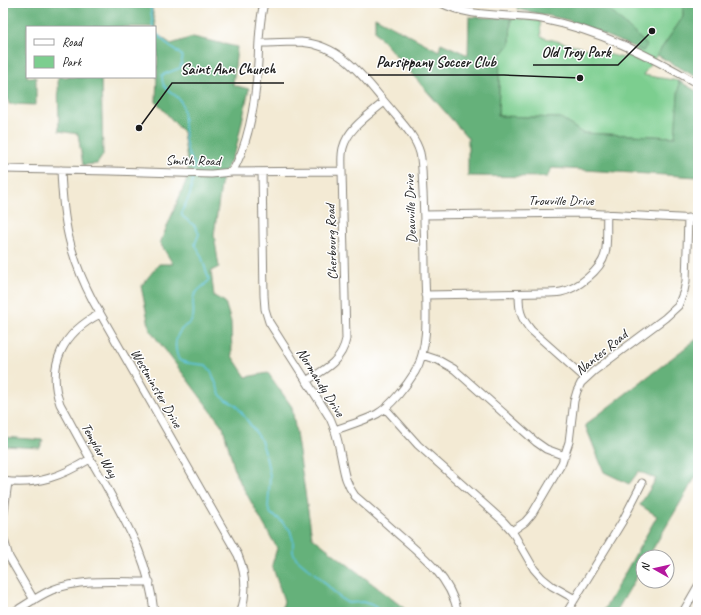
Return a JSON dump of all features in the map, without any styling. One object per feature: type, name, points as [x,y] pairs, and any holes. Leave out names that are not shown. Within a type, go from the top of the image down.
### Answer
[{"type":"street","name":"Smith Road","points":[[3,169],[190,174],[232,172],[240,160],[255,97],[260,25],[264,3]]},
{"type":"street","points":[[441,3],[453,9],[473,14],[523,16],[543,19],[608,38],[646,56],[698,84]]},
{"type":"street","name":"Deauville Drive","points":[[259,43],[301,42],[320,46],[330,50],[354,66],[411,133],[418,148],[422,163],[425,295],[425,335],[422,354],[414,374],[385,408],[373,416],[335,430]]},
{"type":"street","name":"Cherbourg Road","points":[[306,381],[334,363],[342,352],[346,339],[342,171],[343,148],[349,134],[353,129],[384,102]]},
{"type":"street","name":"Westminster Drive","points":[[61,170],[64,216],[71,249],[83,282],[238,555],[242,564],[245,583],[244,604],[241,612]]},
{"type":"street","points":[[232,172],[342,171]]},
{"type":"street","name":"Normandy Drive","points":[[262,172],[264,296],[266,309],[272,328],[325,409],[335,430],[345,478],[349,488],[355,496],[438,571],[451,592],[458,612]]},
{"type":"street","name":"Trouville Drive","points":[[424,215],[557,213],[698,219]]},
{"type":"street","points":[[425,295],[562,292],[576,285],[594,272],[602,262],[606,249],[607,214]]},
{"type":"street","name":"Nantes Road","points":[[512,531],[525,522],[532,514],[565,456],[569,442],[574,401],[577,391],[586,378],[666,318],[678,306],[686,281],[688,218]]},
{"type":"street","points":[[519,294],[519,306],[525,323],[586,378]]},
{"type":"street","name":"Templar Way","points":[[100,314],[80,326],[66,341],[60,354],[55,374],[56,391],[60,404],[130,528],[139,547],[150,582],[154,612]]},
{"type":"street","points":[[422,354],[447,364],[536,442],[546,449],[565,456]]},
{"type":"street","points":[[385,408],[418,445],[492,510],[512,531],[534,569],[542,578],[552,586],[575,599]]},
{"type":"street","points":[[3,519],[5,481],[30,482],[51,479],[90,459]]},
{"type":"street","points":[[567,612],[622,522],[642,483]]},
{"type":"street","points":[[3,536],[9,556],[34,600]]},
{"type":"street","points":[[14,612],[53,590],[73,584],[101,582],[150,582]]},
{"type":"street","points":[[683,612],[698,586]]},
{"type":"green space","points":[[3,3],[151,3],[155,26],[26,26],[26,78],[36,78],[36,105],[9,104],[3,75]]},
{"type":"green space","points":[[518,3],[602,3],[647,45],[643,51],[568,20],[517,9]]},
{"type":"green space","points":[[602,3],[683,3],[683,17],[643,75],[679,81],[676,137],[582,133],[561,118],[498,116],[500,56],[510,44],[511,18],[540,21],[541,37],[623,58],[635,49],[647,45]]},
{"type":"green space","points":[[683,3],[698,3],[698,78],[657,55],[683,17]]},
{"type":"green space","points":[[375,17],[439,51],[441,43],[468,55],[469,17],[511,18],[510,44],[500,56],[498,116],[561,118],[582,133],[675,137],[679,81],[698,92],[698,177],[552,168],[547,177],[468,176],[468,138],[375,32]]},
{"type":"green space","points":[[156,29],[157,34],[171,44],[193,37],[237,47],[233,85],[249,89],[236,149],[222,178],[214,235],[219,267],[211,271],[214,296],[225,302],[231,322],[232,356],[246,377],[268,373],[292,407],[312,537],[409,612],[281,612],[284,601],[272,565],[277,548],[236,475],[223,427],[150,330],[141,286],[159,264],[173,264],[160,243],[187,179],[188,168],[183,132],[156,102],[158,45],[156,45]]},
{"type":"green space","points":[[58,78],[101,78],[103,155],[97,164],[83,165],[78,134],[59,131]]},
{"type":"green space","points":[[698,338],[698,473],[653,549],[638,549],[657,516],[640,505],[656,479],[639,471],[629,484],[604,472],[585,425]]},
{"type":"green space","points":[[3,437],[43,440],[40,448],[3,446]]},
{"type":"green space","points":[[635,555],[635,580],[616,612],[603,612]]},
{"type":"waterway","points":[[150,3],[153,26]]},
{"type":"waterway","points":[[156,33],[182,56],[180,68],[162,75],[162,81],[166,88],[178,98],[182,104],[186,146],[190,158],[194,162],[194,170]]},
{"type":"waterway","points":[[193,176],[190,195],[182,211],[182,216],[195,226],[199,234],[195,244],[202,258],[209,280],[195,294],[193,299],[194,314],[192,320],[181,330],[177,338],[176,351],[179,360],[187,363],[206,365],[211,371],[220,394],[224,399],[236,405],[260,438],[265,452],[270,476],[268,508],[271,514],[279,519],[290,530],[293,540],[293,552],[296,558],[320,578],[340,598],[348,603],[363,602],[375,606],[380,612]]},
{"type":"place","name":"Old Troy Park","points":[[652,31]]},
{"type":"place","name":"Parsippany Soccer Club","points":[[580,78]]},
{"type":"place","name":"Saint Ann Church","points":[[139,128]]}]
